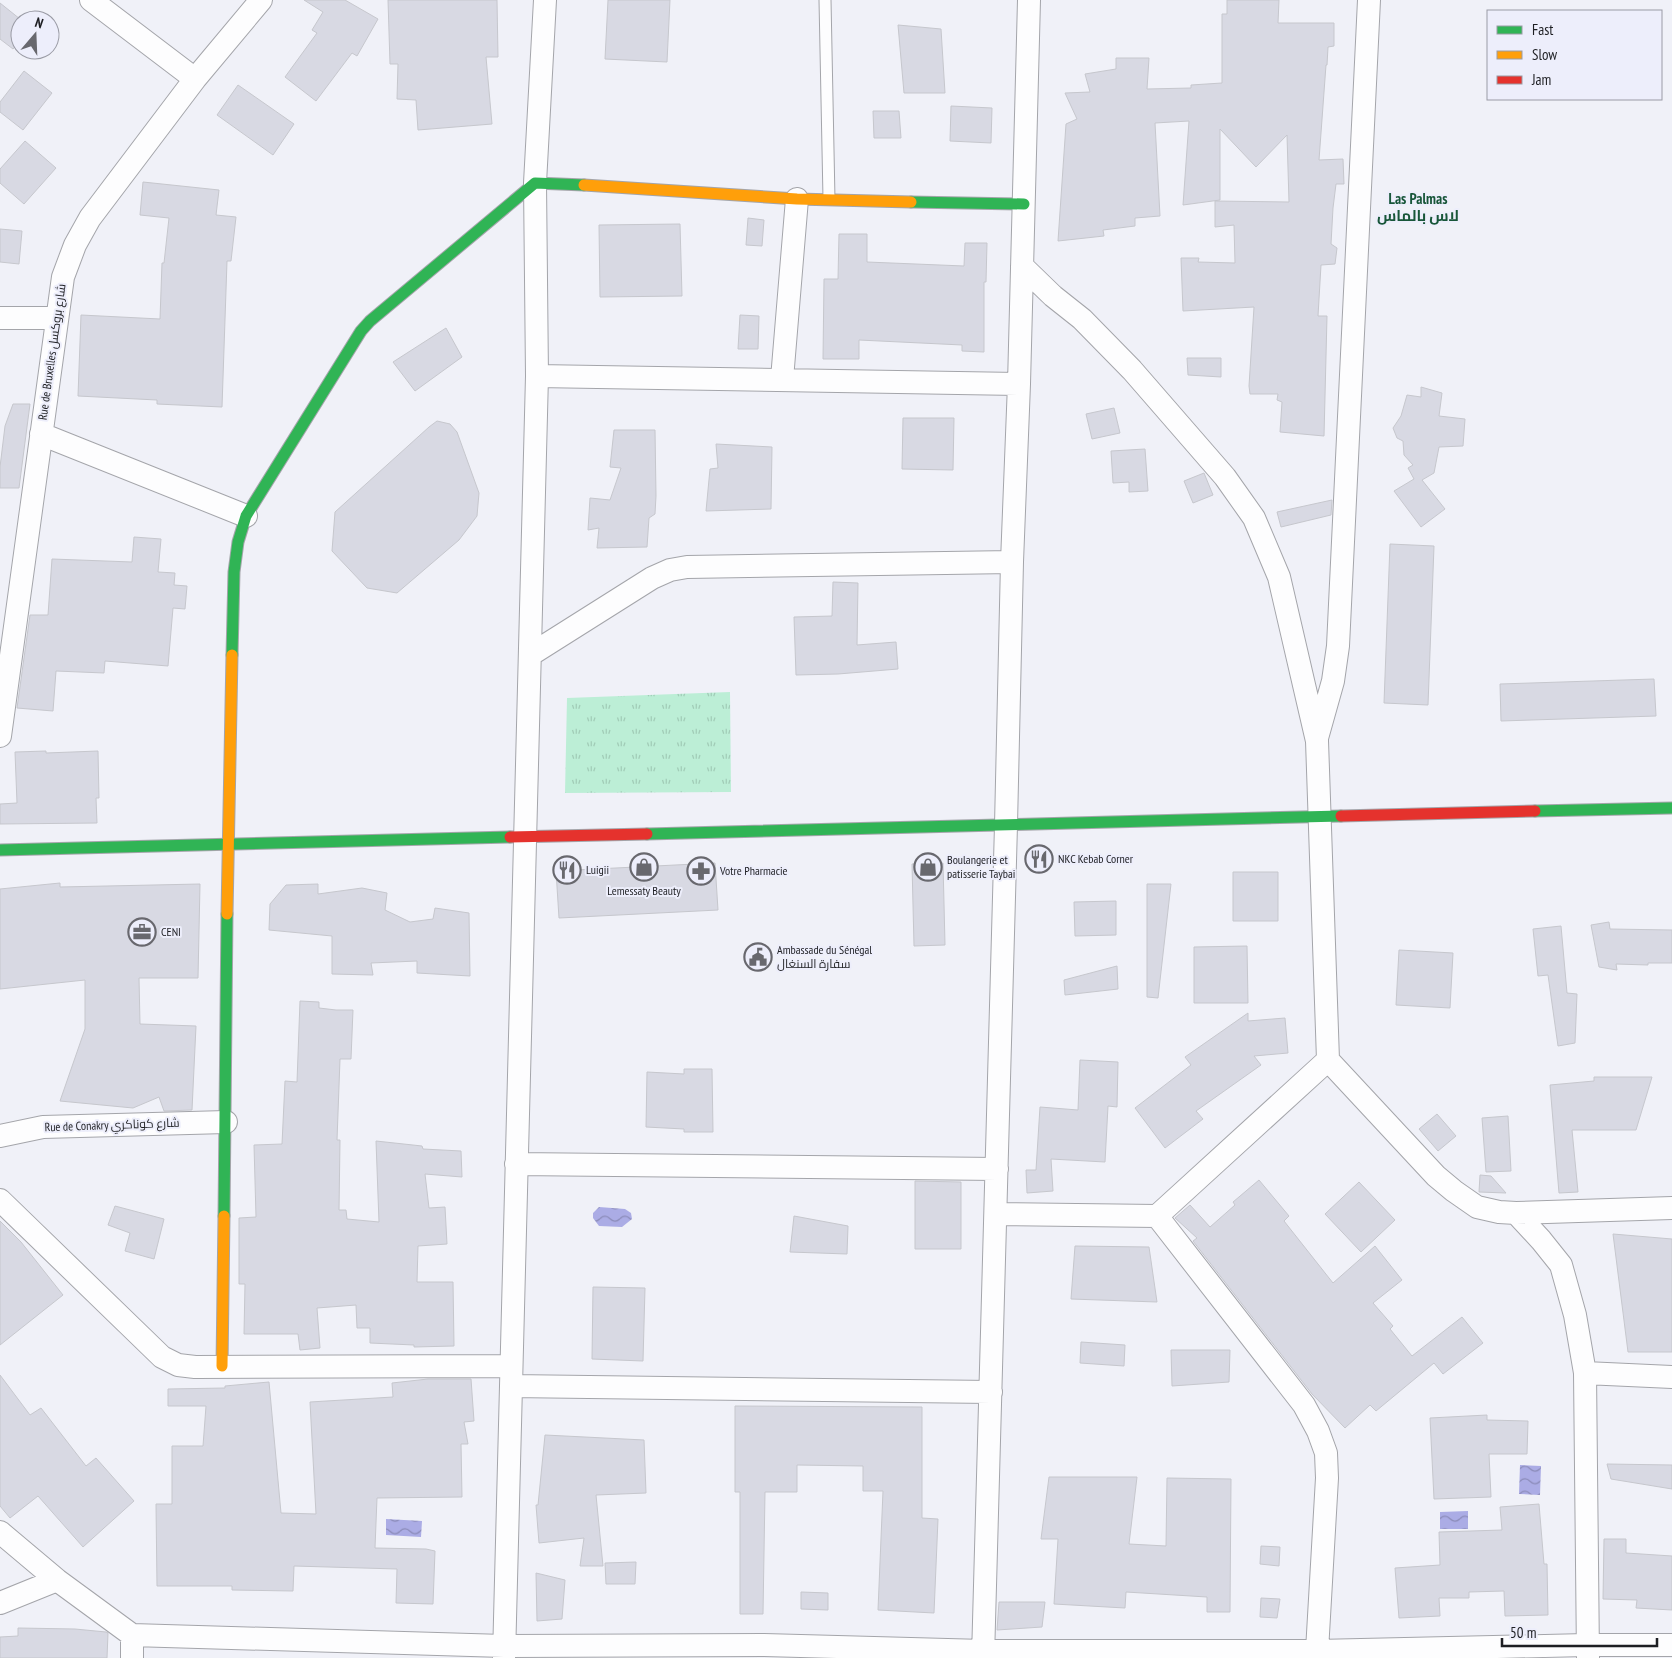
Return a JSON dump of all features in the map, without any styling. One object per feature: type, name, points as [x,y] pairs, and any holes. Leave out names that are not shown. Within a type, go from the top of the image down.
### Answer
[{"type":"street","points":[[91,0],[195,79]]},
{"type":"street","name":"Rue de Bruxelles شارع بروكسل","points":[[0,736],[63,277],[75,245],[90,218],[195,79],[261,0]]},
{"type":"street","points":[[504,1652],[537,376],[535,183],[545,0]]},
{"type":"street","points":[[984,1655],[1028,0]]},
{"type":"street","points":[[1316,741],[1333,681],[1338,646],[1370,0]]},
{"type":"street","points":[[222,1366],[228,844],[234,572],[238,542],[246,516],[361,331],[370,321],[535,183],[626,187],[797,199],[1024,204]]},
{"type":"street","points":[[782,379],[797,199]]},
{"type":"street","points":[[1022,266],[1053,296],[1082,319],[1132,370],[1225,477],[1254,518],[1279,577],[1316,741],[1328,1060],[1436,1176],[1477,1207],[1516,1213],[1672,1208]]},
{"type":"street","points":[[0,318],[57,318]]},
{"type":"street","points":[[537,376],[1019,384]]},
{"type":"street","points":[[41,434],[246,516]]},
{"type":"street","points":[[530,655],[652,578],[670,570],[687,567],[1012,562]]},
{"type":"street","points":[[0,850],[1672,808]]},
{"type":"street","points":[[996,1214],[1157,1216],[1328,1060]]},
{"type":"street","name":"Rue de Conakry شارع كوناكري","points":[[0,1136],[43,1126],[226,1122]]},
{"type":"street","points":[[516,1164],[997,1169]]},
{"type":"street","points":[[0,1200],[162,1357],[178,1364],[196,1367],[222,1366],[991,1392]]},
{"type":"street","points":[[1516,1213],[1542,1240],[1561,1265],[1574,1316],[1585,1373],[1587,1651]]},
{"type":"street","points":[[1157,1216],[1304,1405],[1318,1431],[1326,1453],[1327,1478],[1317,1651]]},
{"type":"street","points":[[1585,1373],[1672,1377]]},
{"type":"street","points":[[0,1532],[56,1580],[132,1636],[504,1652],[764,1645],[984,1655],[1244,1655],[1317,1651],[1587,1651],[1672,1645]]},
{"type":"street","points":[[0,1603],[56,1580]]},
{"type":"street","points":[[132,1636],[132,1658]]},
{"type":"lane","points":[[825,0],[829,199]]},
{"type":"green space","points":[[730,692],[731,792],[565,793],[567,698]]},
{"type":"water","points":[[599,1207],[625,1209],[631,1213],[632,1219],[622,1227],[599,1226],[593,1218],[593,1213]]},
{"type":"water","points":[[1520,1465],[1541,1466],[1540,1495],[1519,1494]]},
{"type":"water","points":[[1468,1511],[1468,1529],[1440,1529],[1440,1512]]},
{"type":"water","points":[[386,1519],[422,1521],[421,1537],[386,1535]]},
{"type":"building","points":[[304,0],[345,0],[378,19],[357,56],[352,53],[316,101],[285,77],[317,33],[312,30],[323,12]]},
{"type":"building","points":[[388,0],[497,0],[498,57],[486,57],[492,124],[418,130],[416,100],[397,99],[398,64],[390,64]]},
{"type":"building","points":[[608,0],[670,0],[667,62],[605,59]]},
{"type":"building","points":[[1227,0],[1279,0],[1278,23],[1334,23],[1334,46],[1328,47],[1326,65],[1319,160],[1343,159],[1344,184],[1336,184],[1333,208],[1331,244],[1337,248],[1335,264],[1321,265],[1318,316],[1327,316],[1324,436],[1280,432],[1282,402],[1277,400],[1278,394],[1250,394],[1254,307],[1183,311],[1181,258],[1199,258],[1198,262],[1235,263],[1234,225],[1215,227],[1215,201],[1289,202],[1287,135],[1256,167],[1220,129],[1220,200],[1183,205],[1189,121],[1155,123],[1160,216],[1135,218],[1135,226],[1103,230],[1104,236],[1058,241],[1066,124],[1077,119],[1065,93],[1090,92],[1085,74],[1116,69],[1116,58],[1149,58],[1147,89],[1191,88],[1191,85],[1222,83],[1222,14],[1227,14]]},
{"type":"building","points":[[0,3],[10,11],[10,47],[0,39]]},
{"type":"building","points":[[898,25],[941,29],[945,93],[904,93]]},
{"type":"building","points":[[24,71],[52,93],[23,130],[0,112],[0,102]]},
{"type":"building","points":[[238,85],[294,124],[273,155],[217,115]]},
{"type":"building","points":[[951,106],[992,108],[991,143],[950,141]]},
{"type":"building","points":[[873,111],[899,111],[901,138],[874,138]]},
{"type":"building","points":[[25,141],[56,168],[24,204],[0,183],[0,169]]},
{"type":"building","points":[[143,182],[219,190],[216,215],[236,217],[231,261],[227,261],[222,407],[157,404],[157,400],[78,396],[81,315],[160,319],[162,263],[164,263],[169,218],[140,215]]},
{"type":"building","points":[[748,218],[764,220],[762,246],[746,245]]},
{"type":"building","points":[[680,224],[682,296],[600,297],[599,225]]},
{"type":"building","points":[[0,229],[22,231],[19,264],[0,262]]},
{"type":"building","points":[[839,234],[867,234],[867,262],[964,266],[965,243],[987,243],[986,282],[984,282],[984,352],[962,351],[962,345],[859,340],[859,359],[823,359],[824,279],[838,279]]},
{"type":"building","points":[[740,315],[759,316],[758,349],[738,349]]},
{"type":"building","points":[[446,328],[462,357],[415,391],[393,362]]},
{"type":"building","points":[[1187,358],[1221,358],[1221,377],[1188,375]]},
{"type":"building","points":[[1421,387],[1442,393],[1439,416],[1465,419],[1463,446],[1439,447],[1434,473],[1422,480],[1445,509],[1421,527],[1394,491],[1414,479],[1408,468],[1413,465],[1404,455],[1403,441],[1397,438],[1393,428],[1401,416],[1407,395],[1421,397]]},
{"type":"building","points":[[13,404],[30,404],[19,488],[0,488],[0,467],[5,426]]},
{"type":"building","points":[[1114,408],[1120,433],[1092,439],[1086,414]]},
{"type":"building","points":[[903,418],[954,418],[953,470],[902,469]]},
{"type":"building","points":[[437,421],[450,424],[457,432],[479,493],[477,516],[459,540],[397,593],[367,588],[332,551],[335,512]]},
{"type":"building","points":[[614,430],[655,430],[655,514],[649,518],[647,547],[597,548],[599,528],[588,530],[590,498],[610,500],[621,468],[610,467]]},
{"type":"building","points":[[716,444],[772,447],[771,509],[706,511],[710,469],[718,468]]},
{"type":"building","points":[[1145,449],[1148,491],[1129,492],[1129,482],[1113,483],[1111,451]]},
{"type":"building","points":[[1204,473],[1213,495],[1193,503],[1184,481]]},
{"type":"building","points":[[1332,500],[1331,515],[1281,527],[1277,512]]},
{"type":"building","points":[[134,537],[161,539],[158,572],[175,573],[174,585],[187,586],[185,609],[173,608],[168,666],[105,661],[104,673],[56,671],[53,711],[17,708],[30,615],[48,615],[52,559],[132,562]]},
{"type":"building","points":[[1390,544],[1434,546],[1428,705],[1384,703]]},
{"type":"building","points":[[833,582],[858,583],[857,645],[896,642],[898,669],[796,675],[794,617],[832,616]]},
{"type":"building","points":[[1654,679],[1656,716],[1501,721],[1500,684]]},
{"type":"building","points":[[46,751],[46,753],[98,751],[99,798],[96,798],[97,823],[0,824],[0,804],[17,803],[15,752]]},
{"type":"building","points":[[715,863],[718,910],[559,918],[556,871]]},
{"type":"building","points":[[943,863],[945,945],[914,946],[912,864]]},
{"type":"building","points":[[1233,872],[1278,872],[1278,921],[1233,921]]},
{"type":"building","points":[[60,883],[60,887],[200,884],[198,978],[139,978],[140,1024],[196,1026],[192,1110],[164,1111],[159,1097],[133,1108],[60,1101],[85,1029],[85,980],[0,989],[0,889]]},
{"type":"building","points":[[318,884],[318,894],[362,888],[387,893],[385,910],[410,922],[433,919],[435,908],[469,913],[470,976],[417,973],[417,961],[371,963],[373,975],[332,974],[332,936],[269,930],[270,904],[286,885]]},
{"type":"building","points":[[1147,884],[1171,884],[1158,998],[1147,997]]},
{"type":"building","points":[[1116,901],[1116,935],[1075,936],[1074,902]]},
{"type":"building","points":[[1609,922],[1610,929],[1672,930],[1672,963],[1648,963],[1648,965],[1616,964],[1617,970],[1599,967],[1591,925]]},
{"type":"building","points":[[1561,926],[1567,993],[1577,994],[1575,1043],[1558,1046],[1548,975],[1538,976],[1533,929]]},
{"type":"building","points":[[1247,946],[1248,1003],[1194,1003],[1194,947]]},
{"type":"building","points":[[1399,950],[1453,953],[1450,1008],[1396,1005]]},
{"type":"building","points":[[1117,966],[1118,989],[1065,995],[1064,980]]},
{"type":"building","points":[[300,1001],[319,1002],[319,1008],[353,1010],[351,1059],[340,1059],[337,1140],[340,1140],[339,1210],[346,1210],[347,1219],[379,1222],[376,1141],[422,1146],[423,1149],[461,1151],[462,1177],[425,1174],[429,1208],[445,1207],[447,1244],[418,1246],[417,1282],[453,1282],[454,1346],[414,1347],[414,1345],[370,1343],[370,1328],[357,1328],[356,1305],[317,1308],[320,1348],[300,1350],[298,1334],[244,1334],[245,1284],[239,1284],[239,1218],[256,1217],[254,1145],[282,1144],[285,1081],[297,1082]]},
{"type":"building","points":[[1248,1013],[1248,1021],[1285,1018],[1288,1053],[1254,1056],[1261,1065],[1196,1111],[1203,1119],[1165,1148],[1135,1108],[1191,1065],[1185,1057]]},
{"type":"building","points":[[1080,1060],[1118,1062],[1117,1107],[1108,1106],[1105,1162],[1051,1159],[1053,1191],[1027,1193],[1026,1170],[1036,1170],[1040,1107],[1078,1110]]},
{"type":"building","points":[[684,1069],[712,1069],[713,1132],[684,1132],[684,1129],[646,1127],[647,1072],[684,1074]]},
{"type":"building","points":[[1594,1077],[1652,1077],[1636,1130],[1572,1130],[1578,1192],[1559,1193],[1550,1085],[1594,1081]]},
{"type":"building","points":[[1437,1114],[1456,1136],[1438,1151],[1419,1129]]},
{"type":"building","points":[[1508,1116],[1511,1171],[1486,1172],[1482,1118]]},
{"type":"building","points":[[1480,1175],[1491,1176],[1506,1193],[1479,1192]]},
{"type":"building","points":[[1259,1180],[1289,1216],[1284,1221],[1333,1283],[1375,1246],[1402,1280],[1373,1303],[1393,1326],[1390,1329],[1412,1356],[1462,1317],[1483,1343],[1443,1374],[1434,1363],[1376,1411],[1370,1405],[1345,1428],[1312,1394],[1193,1241],[1197,1238],[1175,1218],[1190,1205],[1210,1227],[1235,1205],[1233,1202]]},
{"type":"building","points":[[915,1181],[961,1182],[961,1249],[915,1249]]},
{"type":"building","points":[[1359,1182],[1395,1220],[1361,1252],[1325,1214]]},
{"type":"building","points":[[115,1206],[164,1219],[154,1259],[125,1251],[130,1233],[108,1225]]},
{"type":"building","points":[[794,1216],[848,1226],[847,1254],[790,1252]]},
{"type":"building","points":[[0,1221],[21,1242],[63,1295],[0,1345]]},
{"type":"building","points":[[1613,1234],[1672,1239],[1672,1352],[1628,1352]]},
{"type":"building","points":[[1075,1246],[1149,1247],[1157,1302],[1071,1299]]},
{"type":"building","points":[[593,1287],[645,1288],[643,1361],[592,1359]]},
{"type":"building","points":[[1081,1342],[1125,1345],[1124,1366],[1080,1363]]},
{"type":"building","points":[[1171,1350],[1230,1350],[1229,1382],[1172,1386]]},
{"type":"building","points":[[0,1375],[30,1415],[41,1408],[86,1466],[96,1458],[134,1501],[83,1547],[38,1496],[10,1518],[0,1506]]},
{"type":"building","points":[[428,1379],[471,1379],[474,1421],[464,1422],[468,1444],[461,1444],[462,1497],[377,1498],[375,1548],[426,1549],[435,1551],[433,1604],[396,1603],[397,1569],[294,1566],[293,1591],[232,1590],[232,1586],[157,1586],[156,1504],[172,1504],[172,1446],[203,1446],[206,1406],[168,1406],[168,1389],[225,1388],[225,1386],[269,1382],[281,1513],[316,1514],[310,1402],[393,1397],[392,1383]]},
{"type":"building","points":[[735,1406],[922,1407],[922,1518],[938,1519],[934,1613],[878,1610],[883,1491],[863,1491],[863,1466],[797,1465],[797,1492],[765,1492],[763,1614],[740,1614],[740,1492],[735,1492]]},
{"type":"building","points":[[1487,1415],[1487,1420],[1528,1421],[1527,1454],[1489,1454],[1491,1497],[1434,1499],[1430,1418]]},
{"type":"building","points":[[545,1435],[644,1440],[646,1493],[596,1495],[603,1566],[580,1566],[584,1538],[539,1543],[536,1505],[538,1505]]},
{"type":"building","points":[[1607,1464],[1672,1465],[1672,1489],[1611,1479]]},
{"type":"building","points":[[1049,1477],[1137,1477],[1129,1544],[1166,1546],[1167,1478],[1231,1479],[1230,1612],[1207,1612],[1207,1597],[1126,1592],[1125,1608],[1054,1604],[1058,1539],[1041,1539]]},
{"type":"building","points":[[1539,1504],[1544,1564],[1547,1564],[1548,1615],[1505,1616],[1504,1591],[1469,1592],[1469,1598],[1439,1598],[1440,1616],[1399,1618],[1395,1568],[1440,1565],[1439,1532],[1502,1530],[1500,1507]]},
{"type":"building","points":[[1604,1539],[1626,1539],[1626,1553],[1672,1556],[1672,1610],[1636,1608],[1637,1600],[1603,1599]]},
{"type":"building","points":[[1261,1546],[1280,1547],[1279,1566],[1260,1564]]},
{"type":"building","points":[[636,1562],[635,1584],[606,1584],[605,1563]]},
{"type":"building","points":[[536,1573],[565,1580],[562,1619],[537,1621]]},
{"type":"building","points":[[801,1592],[828,1593],[828,1610],[801,1609]]},
{"type":"building","points":[[1261,1598],[1280,1599],[1277,1618],[1260,1617]]},
{"type":"building","points":[[999,1602],[1045,1602],[1042,1627],[997,1630]]},
{"type":"building","points":[[18,1628],[75,1629],[106,1632],[108,1633],[107,1658],[0,1658],[0,1637],[18,1636]]},
{"type":"traffic: fast","points":[[232,655],[234,572],[238,542],[246,516],[361,331],[370,321],[535,183],[584,185]]},
{"type":"traffic: fast","points":[[911,202],[1024,204]]},
{"type":"traffic: fast","points":[[1535,811],[1672,808]]},
{"type":"traffic: fast","points":[[647,834],[1341,816]]},
{"type":"traffic: fast","points":[[0,850],[510,837]]},
{"type":"traffic: fast","points":[[224,1216],[227,914]]},
{"type":"traffic: slow","points":[[584,185],[797,199],[911,202]]},
{"type":"traffic: slow","points":[[227,914],[232,655]]},
{"type":"traffic: slow","points":[[222,1366],[224,1216]]},
{"type":"traffic: jam","points":[[1341,816],[1535,811]]},
{"type":"traffic: jam","points":[[510,837],[647,834]]},
{"type":"place","name":"NKC Kebab Corner","points":[[1039,859]]},
{"type":"place","name":"Lemessaty Beauty","points":[[644,867]]},
{"type":"place","name":"Boulangerie et patisserie Taybai","points":[[928,867]]},
{"type":"place","name":"Luigii","points":[[567,870]]},
{"type":"place","name":"Votre Pharmacie","points":[[701,871]]},
{"type":"place","name":"CENI","points":[[142,932]]},
{"type":"place","name":"Ambassade du Sénégal سفارة السنغال","points":[[758,957]]},
{"type":"district","name":"Las Palmas لاس بالماس","points":[[1418,208]]}]
